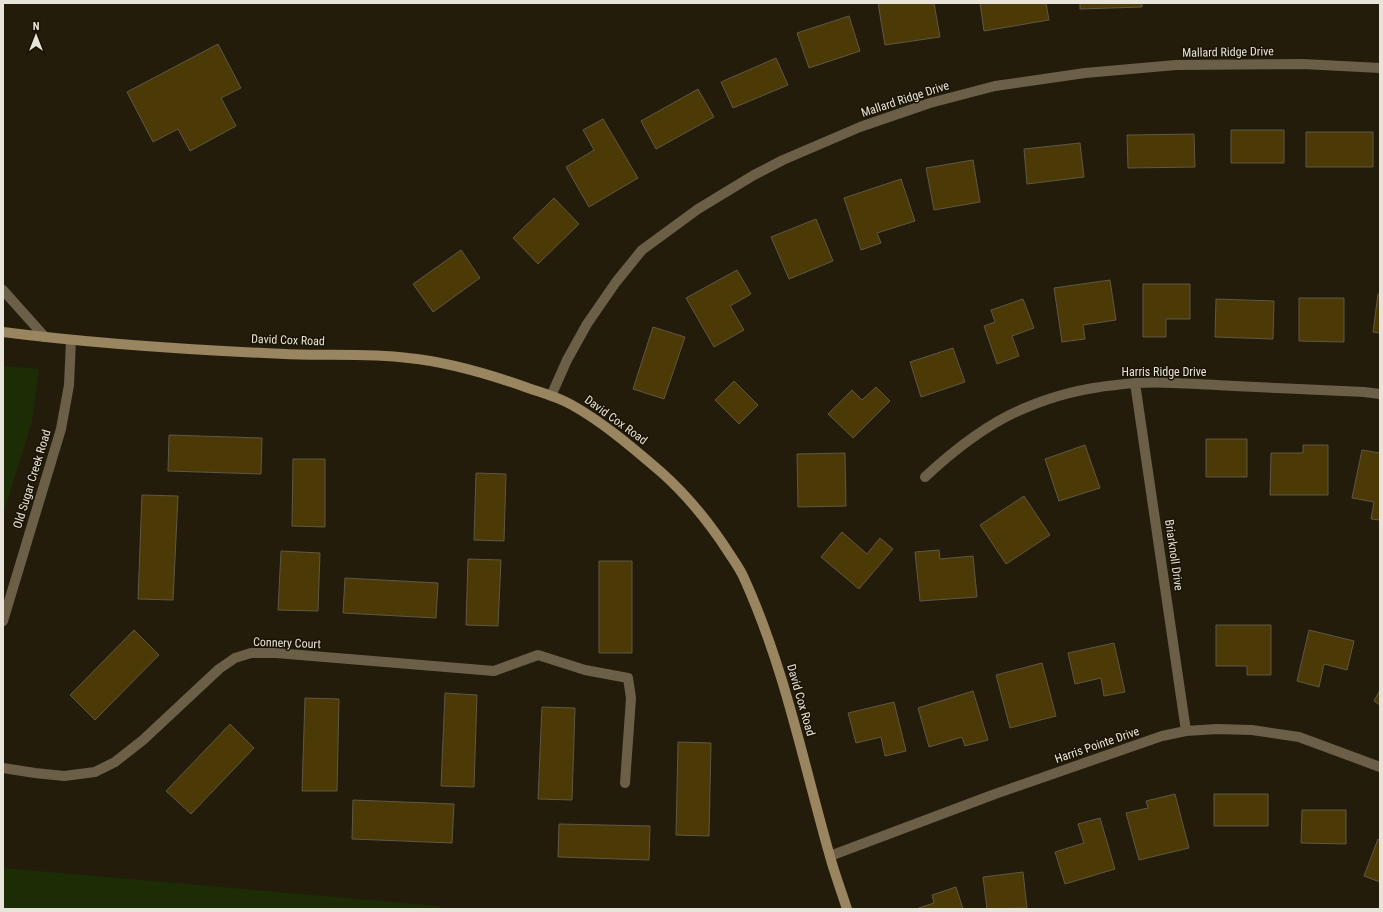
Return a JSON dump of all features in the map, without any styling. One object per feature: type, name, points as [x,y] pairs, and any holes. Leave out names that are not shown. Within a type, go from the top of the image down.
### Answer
[{"type":"main road","name":"David Cox Road","points":[[3,332],[71,340],[288,354],[384,356],[433,361],[494,376],[551,396],[570,404],[594,418],[637,451],[681,490],[715,531],[743,574],[769,638],[782,679],[830,856],[848,909]]},
{"type":"street","name":"Mallard Ridge Drive","points":[[551,396],[567,360],[587,324],[616,282],[642,250],[698,209],[754,175],[783,160],[860,127],[930,103],[995,86],[1085,73],[1176,66],[1303,64],[1380,68]]},
{"type":"street","points":[[3,290],[45,337]]},
{"type":"street","name":"Old Sugar Creek Road","points":[[3,621],[61,429],[68,385],[71,340]]},
{"type":"street","name":"Harris Ridge Drive","points":[[925,477],[942,460],[980,432],[1000,420],[1024,408],[1069,393],[1135,383],[1246,386],[1380,394]]},
{"type":"street","name":"Briarknoll Drive","points":[[1135,383],[1186,731]]},
{"type":"street","name":"Connery Court","points":[[3,768],[64,776],[95,772],[115,762],[143,740],[219,669],[235,658],[251,653],[276,653],[494,671],[538,656],[585,670],[628,678],[631,698],[625,783]]},
{"type":"street","name":"Harris Pointe Drive","points":[[830,856],[995,794],[1162,736],[1186,731],[1217,729],[1252,730],[1300,737],[1380,767]]},
{"type":"green space","points":[[3,366],[39,369],[32,422],[3,514]]},
{"type":"green space","points":[[3,868],[439,906],[439,909],[3,909]]},
{"type":"building","points":[[878,3],[934,3],[940,37],[885,45]]},
{"type":"building","points":[[980,3],[1046,3],[1049,20],[984,31]]},
{"type":"building","points":[[1080,3],[1142,3],[1142,7],[1080,9]]},
{"type":"building","points":[[849,16],[860,51],[809,68],[797,33]]},
{"type":"building","points":[[218,44],[241,88],[221,98],[236,126],[190,151],[178,129],[153,142],[127,92]]},
{"type":"building","points":[[776,58],[788,85],[733,108],[721,82]]},
{"type":"building","points":[[698,89],[714,117],[656,149],[641,121]]},
{"type":"building","points":[[603,119],[638,178],[589,207],[566,167],[594,150],[583,130]]},
{"type":"building","points":[[1231,130],[1284,130],[1284,163],[1231,163]]},
{"type":"building","points":[[1306,132],[1373,132],[1373,167],[1306,167]]},
{"type":"building","points":[[1194,134],[1195,167],[1128,168],[1127,135]]},
{"type":"building","points":[[1080,143],[1084,177],[1027,184],[1024,149]]},
{"type":"building","points":[[973,160],[980,202],[934,210],[926,168]]},
{"type":"building","points":[[901,179],[915,221],[877,233],[881,243],[861,250],[844,198]]},
{"type":"building","points":[[554,198],[579,224],[538,264],[513,238]]},
{"type":"building","points":[[816,219],[833,261],[789,279],[771,237]]},
{"type":"building","points":[[461,250],[480,278],[433,312],[413,284]]},
{"type":"building","points":[[737,270],[751,294],[730,306],[744,330],[714,347],[686,298]]},
{"type":"building","points":[[1110,280],[1116,320],[1083,325],[1085,339],[1062,342],[1054,288]]},
{"type":"building","points":[[1143,284],[1190,284],[1190,319],[1166,319],[1166,337],[1143,337]]},
{"type":"building","points":[[1378,294],[1380,294],[1380,333],[1373,332]]},
{"type":"building","points":[[1299,298],[1344,298],[1344,342],[1299,341]]},
{"type":"building","points":[[1023,299],[1034,328],[1012,336],[1019,356],[997,364],[984,326],[995,322],[991,310]]},
{"type":"building","points":[[1216,299],[1274,301],[1273,339],[1215,337]]},
{"type":"building","points":[[653,327],[685,337],[664,399],[633,389]]},
{"type":"building","points":[[953,348],[965,382],[921,397],[910,362]]},
{"type":"building","points":[[734,381],[758,405],[739,424],[715,400]]},
{"type":"building","points":[[876,387],[890,401],[853,438],[828,414],[852,390],[862,400]]},
{"type":"building","points":[[169,435],[262,438],[261,474],[168,471]]},
{"type":"building","points":[[1206,439],[1247,439],[1247,477],[1206,477]]},
{"type":"building","points":[[1085,445],[1100,488],[1059,501],[1045,459]]},
{"type":"building","points":[[1303,445],[1328,445],[1328,495],[1270,495],[1271,453],[1303,453]]},
{"type":"building","points":[[1362,450],[1380,453],[1380,520],[1371,519],[1374,502],[1352,498]]},
{"type":"building","points":[[845,453],[846,506],[798,507],[797,454]]},
{"type":"building","points":[[293,459],[325,459],[325,527],[292,526]]},
{"type":"building","points":[[476,473],[506,474],[504,541],[474,540]]},
{"type":"building","points":[[142,495],[178,496],[173,600],[138,599]]},
{"type":"building","points":[[1024,496],[1050,535],[1006,564],[980,525]]},
{"type":"building","points":[[842,532],[867,554],[880,538],[893,549],[859,589],[821,557]]},
{"type":"building","points":[[939,550],[940,559],[973,556],[977,597],[920,601],[915,552]]},
{"type":"building","points":[[281,551],[320,553],[318,611],[278,610]]},
{"type":"building","points":[[468,559],[501,560],[498,626],[466,625]]},
{"type":"building","points":[[599,561],[632,561],[632,653],[599,653]]},
{"type":"building","points":[[345,578],[438,583],[436,618],[343,613]]},
{"type":"building","points":[[1216,625],[1271,625],[1271,675],[1247,675],[1247,666],[1216,666]]},
{"type":"building","points":[[134,630],[159,655],[95,720],[70,695]]},
{"type":"building","points":[[1309,630],[1354,641],[1347,670],[1324,664],[1319,687],[1297,681]]},
{"type":"building","points":[[1114,643],[1125,692],[1104,696],[1101,678],[1075,684],[1068,653]]},
{"type":"building","points":[[1042,663],[1056,716],[1010,728],[996,675]]},
{"type":"building","points":[[1380,690],[1380,705],[1374,701]]},
{"type":"building","points":[[973,691],[988,740],[965,746],[962,737],[929,747],[918,708]]},
{"type":"building","points":[[445,693],[477,695],[474,787],[441,786]]},
{"type":"building","points":[[305,698],[339,699],[337,791],[302,791]]},
{"type":"building","points":[[894,702],[906,751],[885,756],[881,737],[856,743],[848,713]]},
{"type":"building","points":[[542,707],[575,708],[572,800],[538,799]]},
{"type":"building","points":[[230,724],[254,748],[191,814],[166,791]]},
{"type":"building","points":[[678,742],[711,743],[709,836],[676,835]]},
{"type":"building","points":[[1175,794],[1189,848],[1139,860],[1126,813],[1148,808],[1146,801]]},
{"type":"building","points":[[1214,794],[1268,794],[1268,826],[1214,826]]},
{"type":"building","points":[[353,800],[454,804],[452,843],[352,839]]},
{"type":"building","points":[[1302,810],[1346,810],[1346,844],[1301,843]]},
{"type":"building","points":[[1100,818],[1115,869],[1065,884],[1055,852],[1084,843],[1078,824]]},
{"type":"building","points":[[559,824],[650,826],[649,860],[558,857]]},
{"type":"building","points":[[1378,839],[1380,840],[1380,882],[1364,876]]},
{"type":"building","points":[[1023,872],[1027,908],[987,909],[983,877]]},
{"type":"building","points":[[956,887],[963,909],[916,909],[934,903],[932,895]]}]
